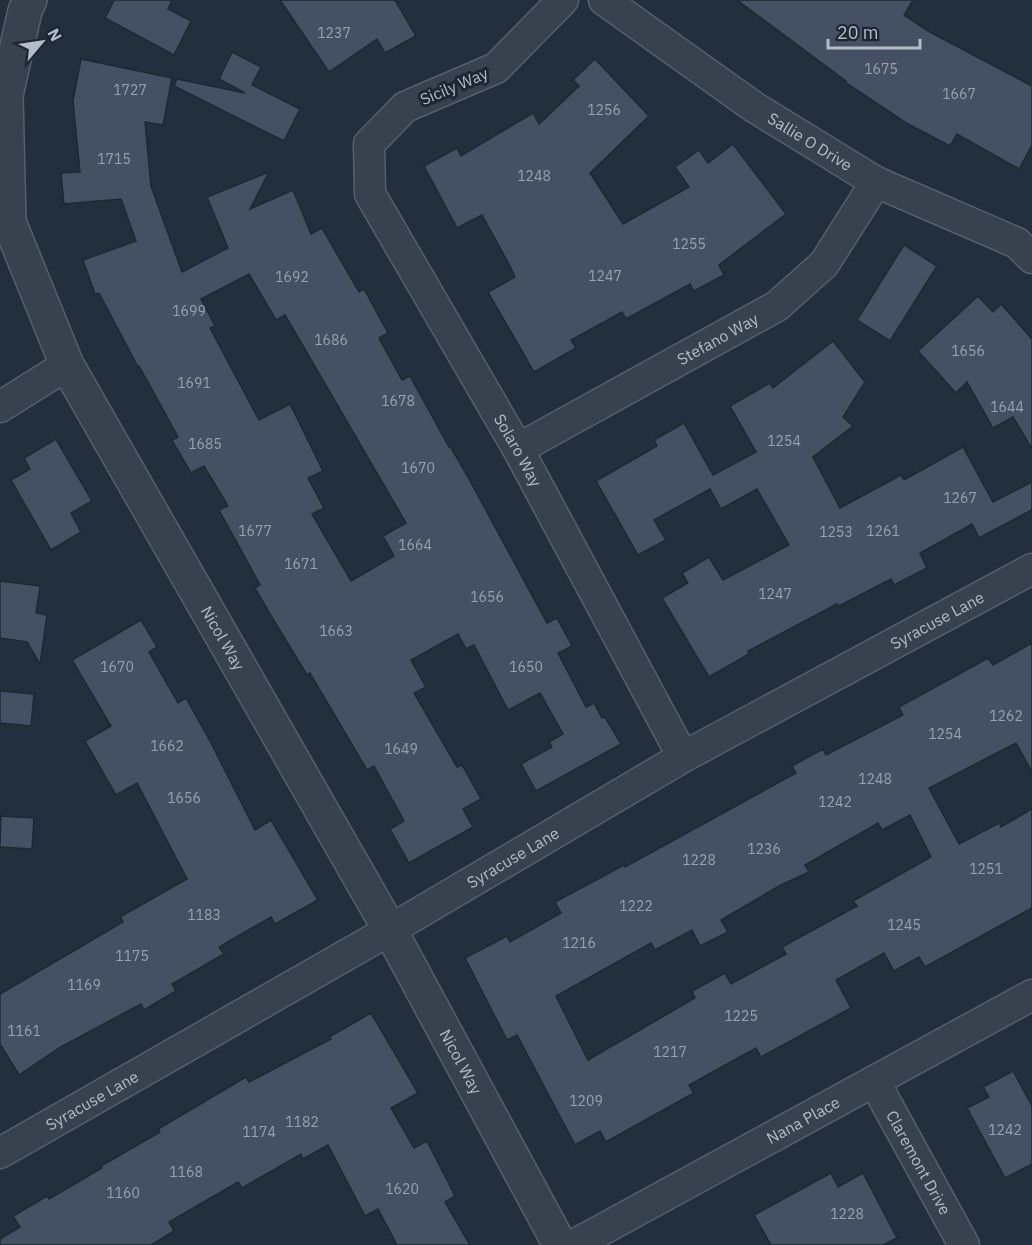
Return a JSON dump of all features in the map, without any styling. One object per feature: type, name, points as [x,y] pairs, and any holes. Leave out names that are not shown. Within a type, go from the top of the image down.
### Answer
[{"type":"street","name":"Nicol Way","points":[[30,0],[25,11],[6,95],[9,222],[67,365],[390,930],[560,1245]]},
{"type":"street","name":"Sicily Way","points":[[369,144],[405,106],[496,68],[563,0]]},
{"type":"street","name":"Sallie O Drive","points":[[604,0],[754,107],[876,182],[1017,243],[1032,258]]},
{"type":"street","name":"Solaro Way","points":[[369,144],[370,194],[518,449],[683,757]]},
{"type":"street","name":"Stefano Way","points":[[518,449],[777,306],[824,264],[876,182]]},
{"type":"street","points":[[0,407],[67,365]]},
{"type":"street","name":"Syracuse Lane","points":[[0,1153],[390,930],[683,757],[1032,569]]},
{"type":"street","name":"Nana Place","points":[[574,1245],[1032,994]]},
{"type":"street","name":"Claremont Drive","points":[[874,1081],[964,1245]]},
{"type":"building","points":[[114,0],[172,0],[168,9],[191,21],[174,55],[105,18]]},
{"type":"building","points":[[280,0],[395,0],[416,36],[385,53],[377,39],[329,72]]},
{"type":"building","points":[[737,0],[913,0],[904,15],[928,31],[1032,86],[1032,145],[1019,169],[957,134],[950,146],[908,124],[845,82]]},
{"type":"building","points":[[232,52],[261,67],[252,85],[300,109],[284,141],[174,86],[177,79],[245,93],[219,79]]},
{"type":"building","points":[[81,59],[172,78],[163,125],[145,122],[151,186],[182,272],[228,248],[207,197],[269,172],[250,209],[293,190],[311,234],[322,228],[359,292],[364,289],[388,333],[379,338],[402,380],[410,376],[547,623],[557,618],[572,646],[558,653],[586,707],[594,703],[621,744],[536,791],[521,764],[552,747],[549,742],[563,734],[540,693],[508,710],[474,645],[466,649],[458,634],[411,660],[426,687],[414,693],[457,767],[462,765],[481,799],[463,809],[473,827],[409,863],[390,829],[404,821],[374,766],[367,770],[310,673],[307,675],[270,614],[255,588],[260,585],[219,510],[228,506],[204,466],[191,473],[172,440],[178,437],[99,293],[95,294],[83,260],[136,241],[121,199],[64,204],[61,173],[80,172],[73,101]],"holes":[[[249,274],[276,320],[285,315],[406,523],[383,536],[394,556],[351,581],[312,514],[324,508],[308,478],[323,471],[290,404],[259,420],[210,328],[215,326],[201,299]]]},
{"type":"building","points":[[595,59],[649,116],[590,173],[623,224],[689,187],[675,167],[699,150],[708,163],[733,144],[786,214],[719,265],[724,275],[694,291],[690,284],[626,319],[622,312],[571,340],[576,348],[534,372],[488,292],[515,277],[510,266],[482,215],[457,228],[424,166],[457,148],[461,156],[533,113],[539,124],[579,86],[573,80]]},
{"type":"building","points":[[904,245],[937,266],[890,341],[857,320]]},
{"type":"building","points":[[978,296],[993,312],[1001,304],[1032,339],[1032,449],[1013,417],[993,428],[967,382],[956,393],[918,351]]},
{"type":"building","points":[[833,341],[865,382],[843,417],[853,426],[813,457],[840,508],[901,475],[904,480],[963,447],[993,502],[1032,482],[1032,510],[979,538],[972,524],[920,553],[927,568],[894,585],[891,579],[839,606],[837,604],[748,651],[749,654],[709,677],[662,598],[688,583],[682,573],[709,557],[723,580],[789,545],[757,489],[721,509],[710,489],[654,520],[666,540],[638,555],[596,481],[657,446],[654,440],[684,423],[713,475],[756,452],[730,406],[770,383],[773,388]]},
{"type":"building","points":[[56,439],[92,501],[71,513],[81,532],[51,550],[11,480],[30,469],[24,458]]},
{"type":"building","points":[[0,581],[40,586],[36,613],[47,615],[40,664],[27,642],[0,638]]},
{"type":"building","points":[[141,620],[157,647],[149,652],[178,703],[186,698],[255,830],[271,820],[318,900],[275,924],[271,917],[219,947],[224,954],[172,984],[176,991],[144,1010],[141,1004],[59,1048],[19,1075],[0,1044],[0,994],[123,922],[120,917],[187,879],[137,783],[116,795],[85,741],[111,726],[72,660]]},
{"type":"building","points":[[1032,643],[1032,772],[1016,743],[929,788],[959,844],[999,823],[1001,827],[1032,809],[1032,908],[925,967],[919,957],[894,971],[884,953],[836,980],[851,1008],[761,1057],[756,1048],[689,1085],[694,1093],[606,1142],[600,1131],[575,1145],[517,1035],[507,1040],[465,958],[507,936],[510,942],[561,913],[555,902],[624,865],[625,867],[796,773],[792,766],[823,749],[826,755],[903,715],[899,707],[988,658],[993,665]],"holes":[[[910,815],[931,857],[853,901],[857,906],[782,947],[786,954],[731,984],[725,973],[692,991],[695,998],[588,1060],[556,996],[651,943],[655,950],[692,930],[700,946],[728,932],[721,920],[779,886],[809,872],[805,865],[878,823],[882,830]]]},
{"type":"building","points":[[0,691],[34,694],[31,726],[0,723]]},
{"type":"building","points":[[1,816],[34,818],[32,849],[0,847]]},
{"type":"building","points":[[371,1013],[418,1093],[391,1108],[414,1148],[427,1141],[455,1196],[445,1202],[470,1245],[397,1245],[378,1209],[365,1216],[328,1145],[303,1159],[301,1154],[242,1188],[238,1182],[169,1222],[174,1231],[151,1245],[0,1245],[0,1239],[20,1227],[13,1216],[47,1196],[49,1199],[102,1168],[101,1166],[160,1132],[158,1129],[246,1077],[249,1082],[331,1039],[329,1037]]},
{"type":"building","points":[[1013,1071],[1032,1106],[1032,1164],[1005,1178],[967,1108],[989,1097],[983,1087]]},
{"type":"building","points":[[831,1173],[838,1187],[863,1173],[897,1238],[883,1245],[771,1245],[754,1215]]}]
